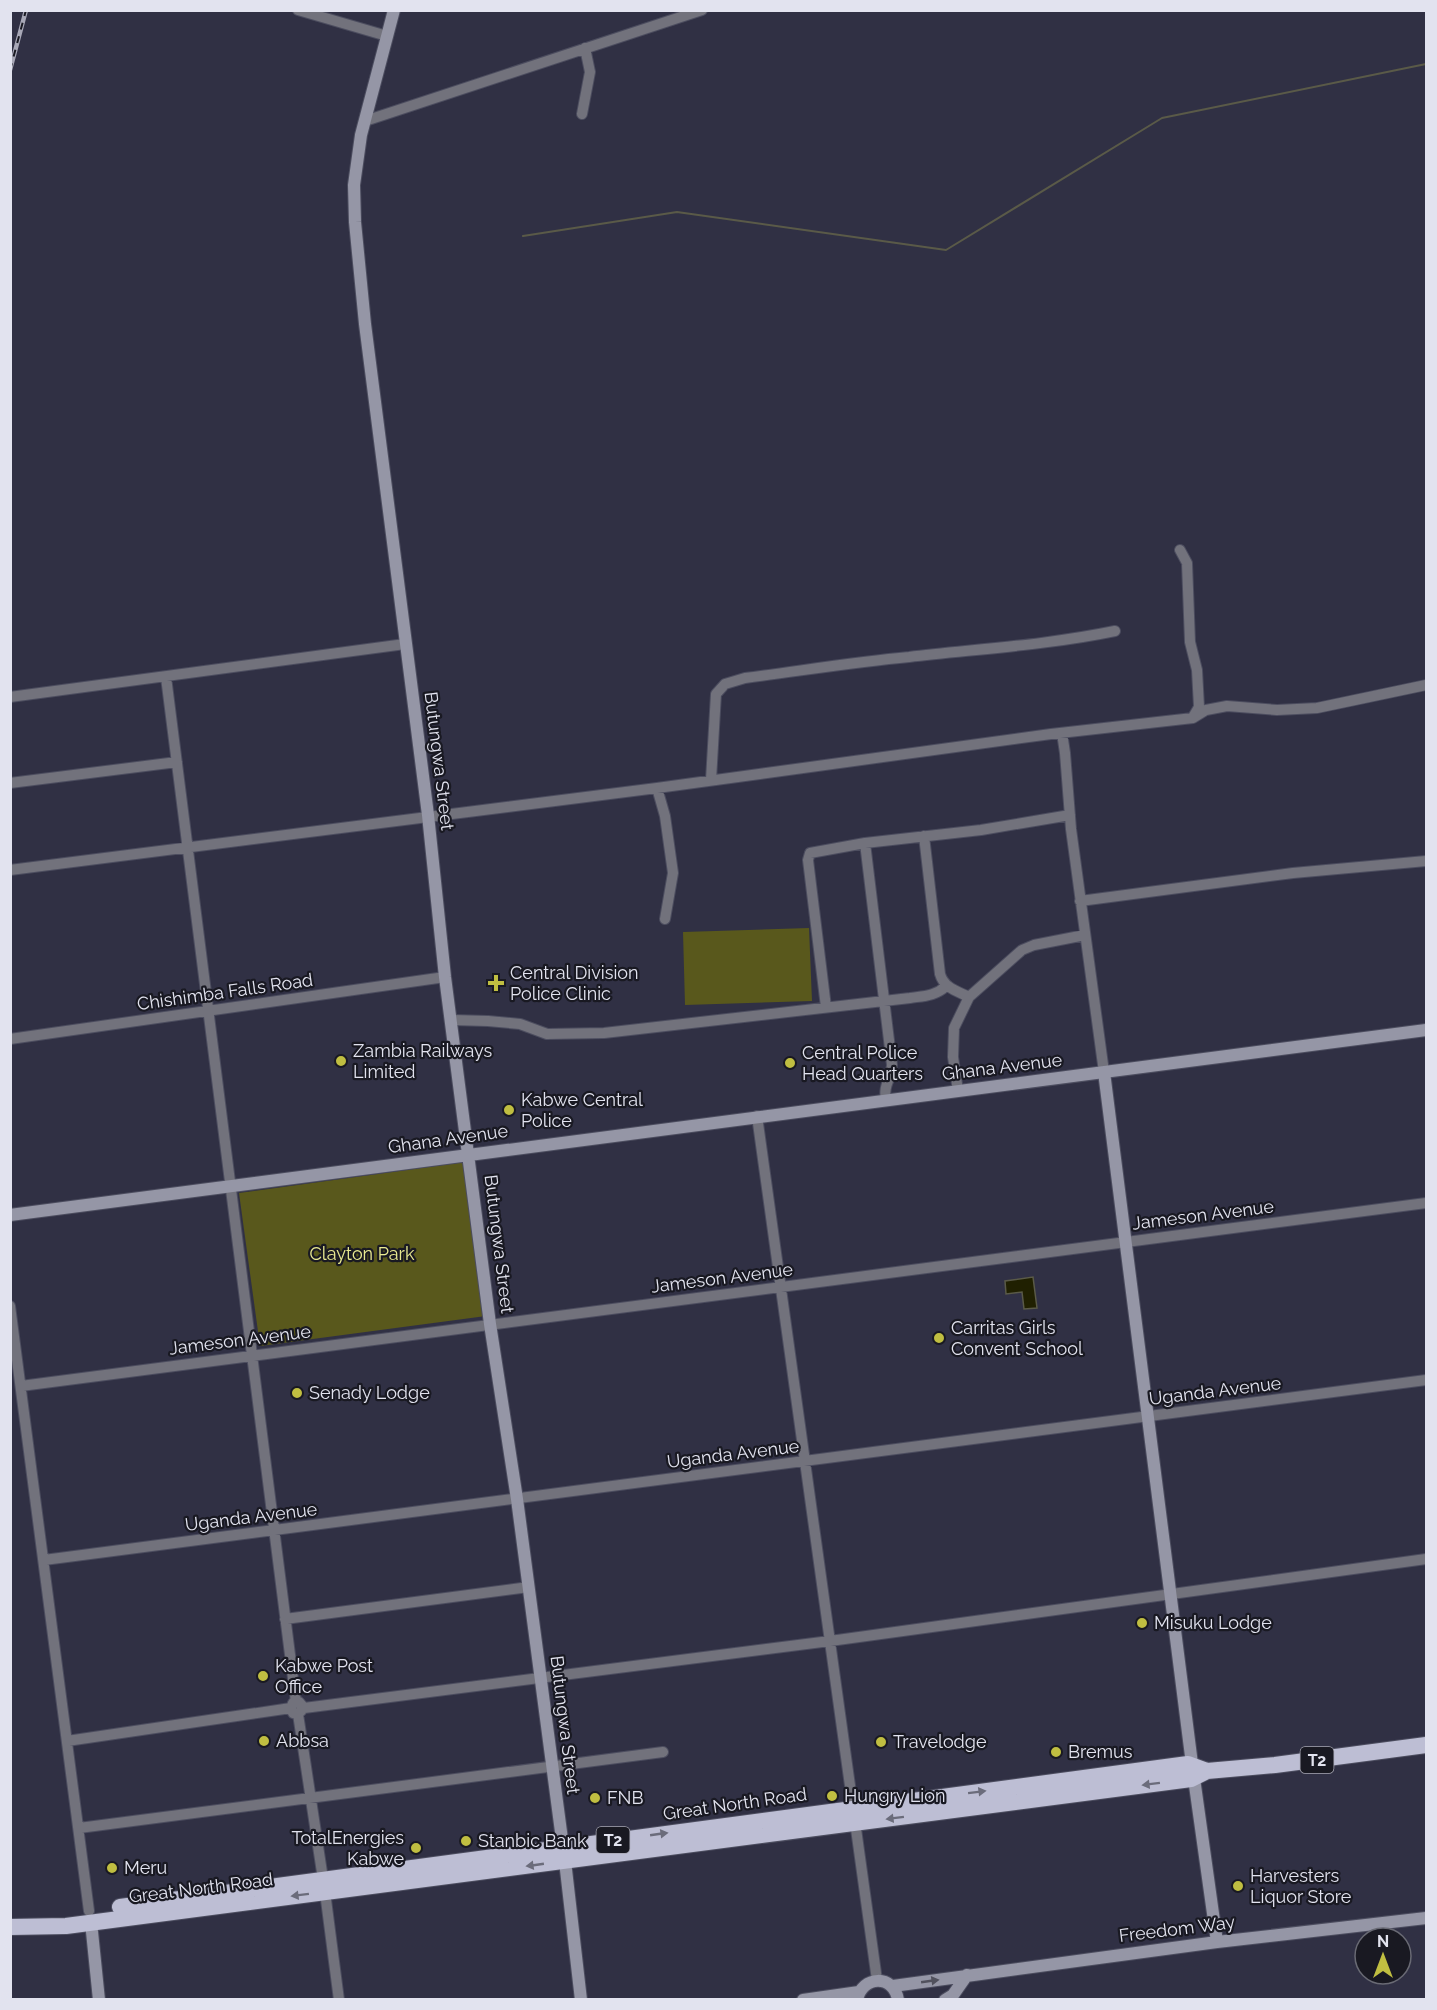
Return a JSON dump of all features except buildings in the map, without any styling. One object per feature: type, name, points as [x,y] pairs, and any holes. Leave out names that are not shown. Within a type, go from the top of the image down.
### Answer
[{"type":"highway","name":"Great North Road","points":[[15,1927],[66,1926],[90,1916],[1198,1771],[1275,1765],[1426,1745]]},
{"type":"main road","name":"Butungwa Street","points":[[394,10],[364,120],[354,185],[355,222],[365,324],[428,815],[445,977],[470,1155],[490,1324],[529,1587],[581,2000]]},
{"type":"main road","name":"Ghana Avenue","points":[[10,1215],[1426,1030]]},
{"type":"main road","points":[[1104,1072],[1171,1594],[1198,1771],[1217,1942]]},
{"type":"main road","points":[[90,1916],[99,2000]]},
{"type":"main road","name":"Freedom Way","points":[[892,1986],[1217,1942],[1426,1918]]},
{"type":"main road","points":[[945,2000],[953,1995],[967,1975]]},
{"type":"main road","points":[[803,2000],[858,1996],[866,1983],[883,1980],[892,1986],[898,2000]]},
{"type":"street","points":[[298,10],[387,36]]},
{"type":"street","points":[[364,120],[702,10]]},
{"type":"street","points":[[582,114],[590,72],[585,48]]},
{"type":"street","points":[[1180,550],[1187,562],[1190,642],[1197,670],[1199,707],[1193,718]]},
{"type":"street","points":[[711,780],[716,694],[725,684],[745,678],[908,657],[992,650],[1115,631]]},
{"type":"street","points":[[10,697],[405,644]]},
{"type":"street","points":[[166,677],[285,1619],[339,2000]]},
{"type":"street","points":[[10,870],[428,815],[657,788],[1062,733],[1193,718],[1206,710],[1227,706],[1277,710],[1317,708],[1426,685]]},
{"type":"street","points":[[1062,733],[1080,901],[1104,1072]]},
{"type":"street","points":[[10,783],[177,762]]},
{"type":"street","points":[[657,788],[665,816],[673,873],[665,919]]},
{"type":"street","points":[[826,1007],[808,856],[814,851],[981,830],[1070,815]]},
{"type":"street","points":[[924,836],[942,982],[969,997]]},
{"type":"street","points":[[865,843],[877,923],[892,1065],[892,1072],[884,1089],[886,1101]]},
{"type":"street","points":[[1080,901],[1293,873],[1426,861]]},
{"type":"street","points":[[958,1091],[953,1057],[954,1028],[969,997],[1022,950],[1034,945],[1085,935]]},
{"type":"street","name":"Chishimba Falls Road","points":[[10,1040],[445,977]]},
{"type":"street","points":[[452,1020],[520,1024],[547,1034],[604,1033],[932,995],[940,992],[946,986]]},
{"type":"street","points":[[757,1116],[877,1980]]},
{"type":"street","name":"Jameson Avenue","points":[[21,1386],[1426,1203]]},
{"type":"street","points":[[10,1306],[90,1916]]},
{"type":"street","name":"Uganda Avenue","points":[[44,1560],[1426,1380]]},
{"type":"street","points":[[67,1741],[297,1708],[830,1641],[1426,1559]]},
{"type":"street","points":[[285,1619],[529,1587]]},
{"type":"street","points":[[79,1828],[663,1752]]},
{"type":"green space","points":[[809,928],[812,1001],[685,1005],[683,932]]},
{"type":"green space","name":"Clayton Park","points":[[465,1162],[486,1316],[260,1346],[239,1193]]},
{"type":"shaded area","points":[[1033,1277],[1037,1308],[1024,1309],[1022,1292],[1006,1294],[1005,1281]]},
{"type":"waterway","points":[[523,236],[677,212],[946,250],[1162,118],[1426,64]]},
{"type":"railway","points":[[10,70],[26,10]]},
{"type":"place","name":"Central Division Police Clinic","points":[[496,983]]},
{"type":"place","name":"Zambia Railways Limited","points":[[341,1061]]},
{"type":"place","name":"Central Police Head Quarters","points":[[790,1063]]},
{"type":"place","name":"Kabwe Central Police","points":[[509,1110]]},
{"type":"place","name":"Carritas Girls Convent School","points":[[939,1338]]},
{"type":"place","name":"Senady Lodge","points":[[297,1393]]},
{"type":"place","name":"Misuku Lodge","points":[[1142,1623]]},
{"type":"place","name":"Kabwe Post Office","points":[[263,1676]]},
{"type":"place","name":"Abbsa","points":[[264,1741]]},
{"type":"place","name":"Travelodge","points":[[881,1742]]},
{"type":"place","name":"Bremus","points":[[1056,1752]]},
{"type":"place","name":"Hungry Lion","points":[[832,1796]]},
{"type":"place","name":"FNB","points":[[595,1798]]},
{"type":"place","name":"Stanbic Bank","points":[[466,1841]]},
{"type":"place","name":"TotalEnergies Kabwe","points":[[416,1848]]},
{"type":"place","name":"Meru","points":[[112,1868]]},
{"type":"place","name":"Harvesters Liquor Store","points":[[1238,1886]]}]
